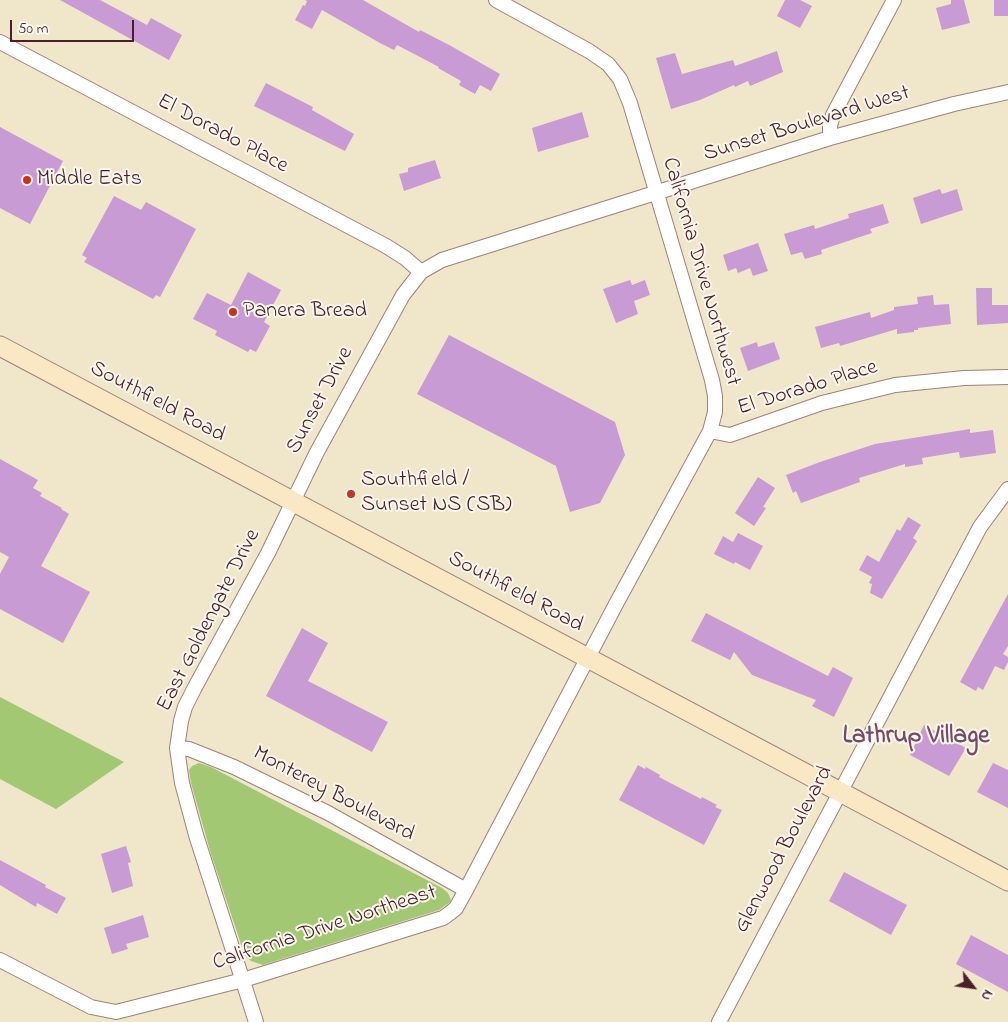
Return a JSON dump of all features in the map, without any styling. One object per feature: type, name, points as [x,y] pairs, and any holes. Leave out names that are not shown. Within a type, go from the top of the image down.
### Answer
[{"type":"main road","name":"Southfield Road","points":[[0,346],[1008,881]]},
{"type":"street","name":"California Drive Northwest","points":[[496,0],[589,51],[608,64],[620,79],[630,103],[670,236],[715,396],[715,412],[710,432],[588,658]]},
{"type":"street","points":[[830,138],[830,126],[833,115],[894,0]]},
{"type":"street","name":"El Dorado Place","points":[[0,42],[386,246],[405,258],[421,272]]},
{"type":"street","name":"Sunset Boulevard West","points":[[421,272],[442,260],[830,138],[954,104],[1008,92]]},
{"type":"street","name":"Sunset Drive","points":[[294,502],[317,452],[385,326],[403,295],[421,272]]},
{"type":"street","name":"El Dorado Place","points":[[710,432],[730,435],[822,403],[895,385],[964,378],[1008,377]]},
{"type":"street","name":"Glenwood Boulevard","points":[[719,1022],[980,527],[1008,489]]},
{"type":"street","name":"East Goldengate Drive","points":[[256,1022],[196,835],[182,783],[177,748],[178,733],[185,706],[294,502]]},
{"type":"street","name":"California Drive Northeast","points":[[0,960],[91,1007],[116,1012],[243,980],[443,918],[456,908],[588,658]]},
{"type":"street","name":"Monterey Boulevard","points":[[177,748],[195,751],[234,766],[328,814],[466,890]]},
{"type":"green space","points":[[0,697],[124,762],[56,809],[0,779]]},
{"type":"green space","points":[[199,763],[211,767],[442,888],[448,893],[450,902],[439,910],[263,965],[251,961],[246,957],[242,947],[211,854],[191,783],[189,770],[192,766]]},
{"type":"building","points":[[60,0],[100,0],[147,25],[151,18],[182,35],[169,60]]},
{"type":"building","points":[[305,0],[363,0],[419,32],[420,30],[451,46],[500,74],[491,91],[480,85],[475,94],[459,85],[461,81],[439,67],[397,45],[394,50],[322,10],[312,29],[295,20],[303,5],[305,6],[307,1]]},
{"type":"building","points":[[785,0],[800,0],[812,6],[800,28],[777,16]]},
{"type":"building","points":[[951,0],[964,0],[970,23],[942,30],[936,8],[951,4]]},
{"type":"building","points":[[994,0],[1008,0],[1008,16],[994,16]]},
{"type":"building","points":[[777,51],[783,72],[750,86],[748,81],[735,87],[734,85],[700,100],[671,109],[656,58],[675,53],[682,74],[733,60],[735,66]]},
{"type":"building","points":[[266,83],[313,107],[312,110],[354,134],[345,151],[254,106]]},
{"type":"building","points":[[582,112],[589,137],[538,152],[532,128]]},
{"type":"building","points":[[0,127],[63,161],[30,224],[0,208]]},
{"type":"building","points":[[435,160],[441,178],[404,191],[399,174],[408,172],[408,168]]},
{"type":"building","points":[[940,189],[942,194],[957,189],[963,210],[921,224],[913,198]]},
{"type":"building","points":[[114,196],[141,210],[146,202],[196,229],[160,297],[156,295],[153,299],[84,262],[87,258],[82,255]]},
{"type":"building","points":[[883,204],[889,223],[870,229],[872,233],[821,250],[822,254],[805,259],[802,252],[791,255],[784,234],[814,225],[815,229],[849,218],[848,214]]},
{"type":"building","points":[[758,243],[768,271],[753,276],[750,268],[738,273],[736,268],[728,271],[723,255]]},
{"type":"building","name":"Panera Bread","points":[[248,272],[281,290],[264,322],[270,326],[256,352],[250,349],[248,352],[215,335],[217,331],[193,319],[207,293],[231,305]]},
{"type":"building","points":[[630,280],[632,285],[645,280],[650,295],[634,301],[638,314],[616,323],[603,289]]},
{"type":"building","points":[[976,288],[992,288],[992,305],[1008,305],[1008,323],[977,325]]},
{"type":"building","points":[[933,295],[934,305],[949,304],[951,324],[918,328],[914,332],[897,334],[897,329],[840,346],[839,343],[821,348],[815,327],[870,312],[871,318],[894,310],[894,307],[918,304],[917,297]]},
{"type":"building","points":[[449,335],[615,422],[625,455],[600,503],[570,512],[556,466],[417,394]]},
{"type":"building","points":[[757,342],[758,347],[774,342],[780,359],[748,371],[740,348]]},
{"type":"building","points":[[970,429],[970,433],[993,430],[996,453],[960,458],[959,452],[922,458],[923,464],[905,467],[905,464],[859,478],[860,482],[801,503],[796,491],[793,493],[786,475],[875,444]]},
{"type":"building","points":[[0,459],[38,480],[33,488],[42,493],[40,496],[69,514],[41,566],[90,592],[63,643],[0,609],[0,574],[9,557],[0,552]]},
{"type":"building","points":[[758,477],[775,488],[763,507],[766,508],[754,526],[735,513]]},
{"type":"building","points":[[908,517],[921,525],[913,538],[917,541],[882,599],[870,593],[872,584],[869,583],[872,577],[859,570],[867,555],[879,562],[897,529],[900,531]]},
{"type":"building","points":[[738,533],[763,546],[750,570],[714,554],[723,536],[733,542]]},
{"type":"building","points":[[1008,594],[1008,646],[1003,654],[1008,657],[1008,662],[1004,670],[995,666],[983,690],[978,687],[976,691],[960,682]]},
{"type":"building","points":[[706,613],[828,676],[833,667],[853,678],[834,717],[812,706],[816,700],[752,675],[734,652],[730,660],[691,641]]},
{"type":"building","points":[[302,628],[328,643],[308,681],[388,722],[372,752],[266,696]]},
{"type":"building","points":[[924,725],[966,748],[949,776],[910,755]]},
{"type":"building","points":[[993,763],[1008,770],[1008,808],[977,792]]},
{"type":"building","points":[[638,765],[645,769],[646,767],[660,775],[659,777],[701,799],[702,797],[717,805],[715,807],[722,810],[704,845],[619,800]]},
{"type":"building","points":[[126,846],[131,862],[128,863],[133,886],[112,893],[101,854]]},
{"type":"building","points":[[0,860],[66,898],[57,914],[37,903],[36,907],[0,885]]},
{"type":"building","points":[[844,872],[907,905],[891,935],[829,901]]},
{"type":"building","points":[[143,915],[149,937],[126,944],[128,949],[112,954],[104,928]]},
{"type":"building","points":[[971,935],[1008,955],[1008,992],[956,964]]},
{"type":"place","name":"Middle Eats","points":[[27,180]]},
{"type":"place","name":"Panera Bread","points":[[233,312]]},
{"type":"place","name":"Southfield / Sunset NS (SB)","points":[[351,494]]},
{"type":"district","name":"Lathrup Village","points":[[916,738]]}]
